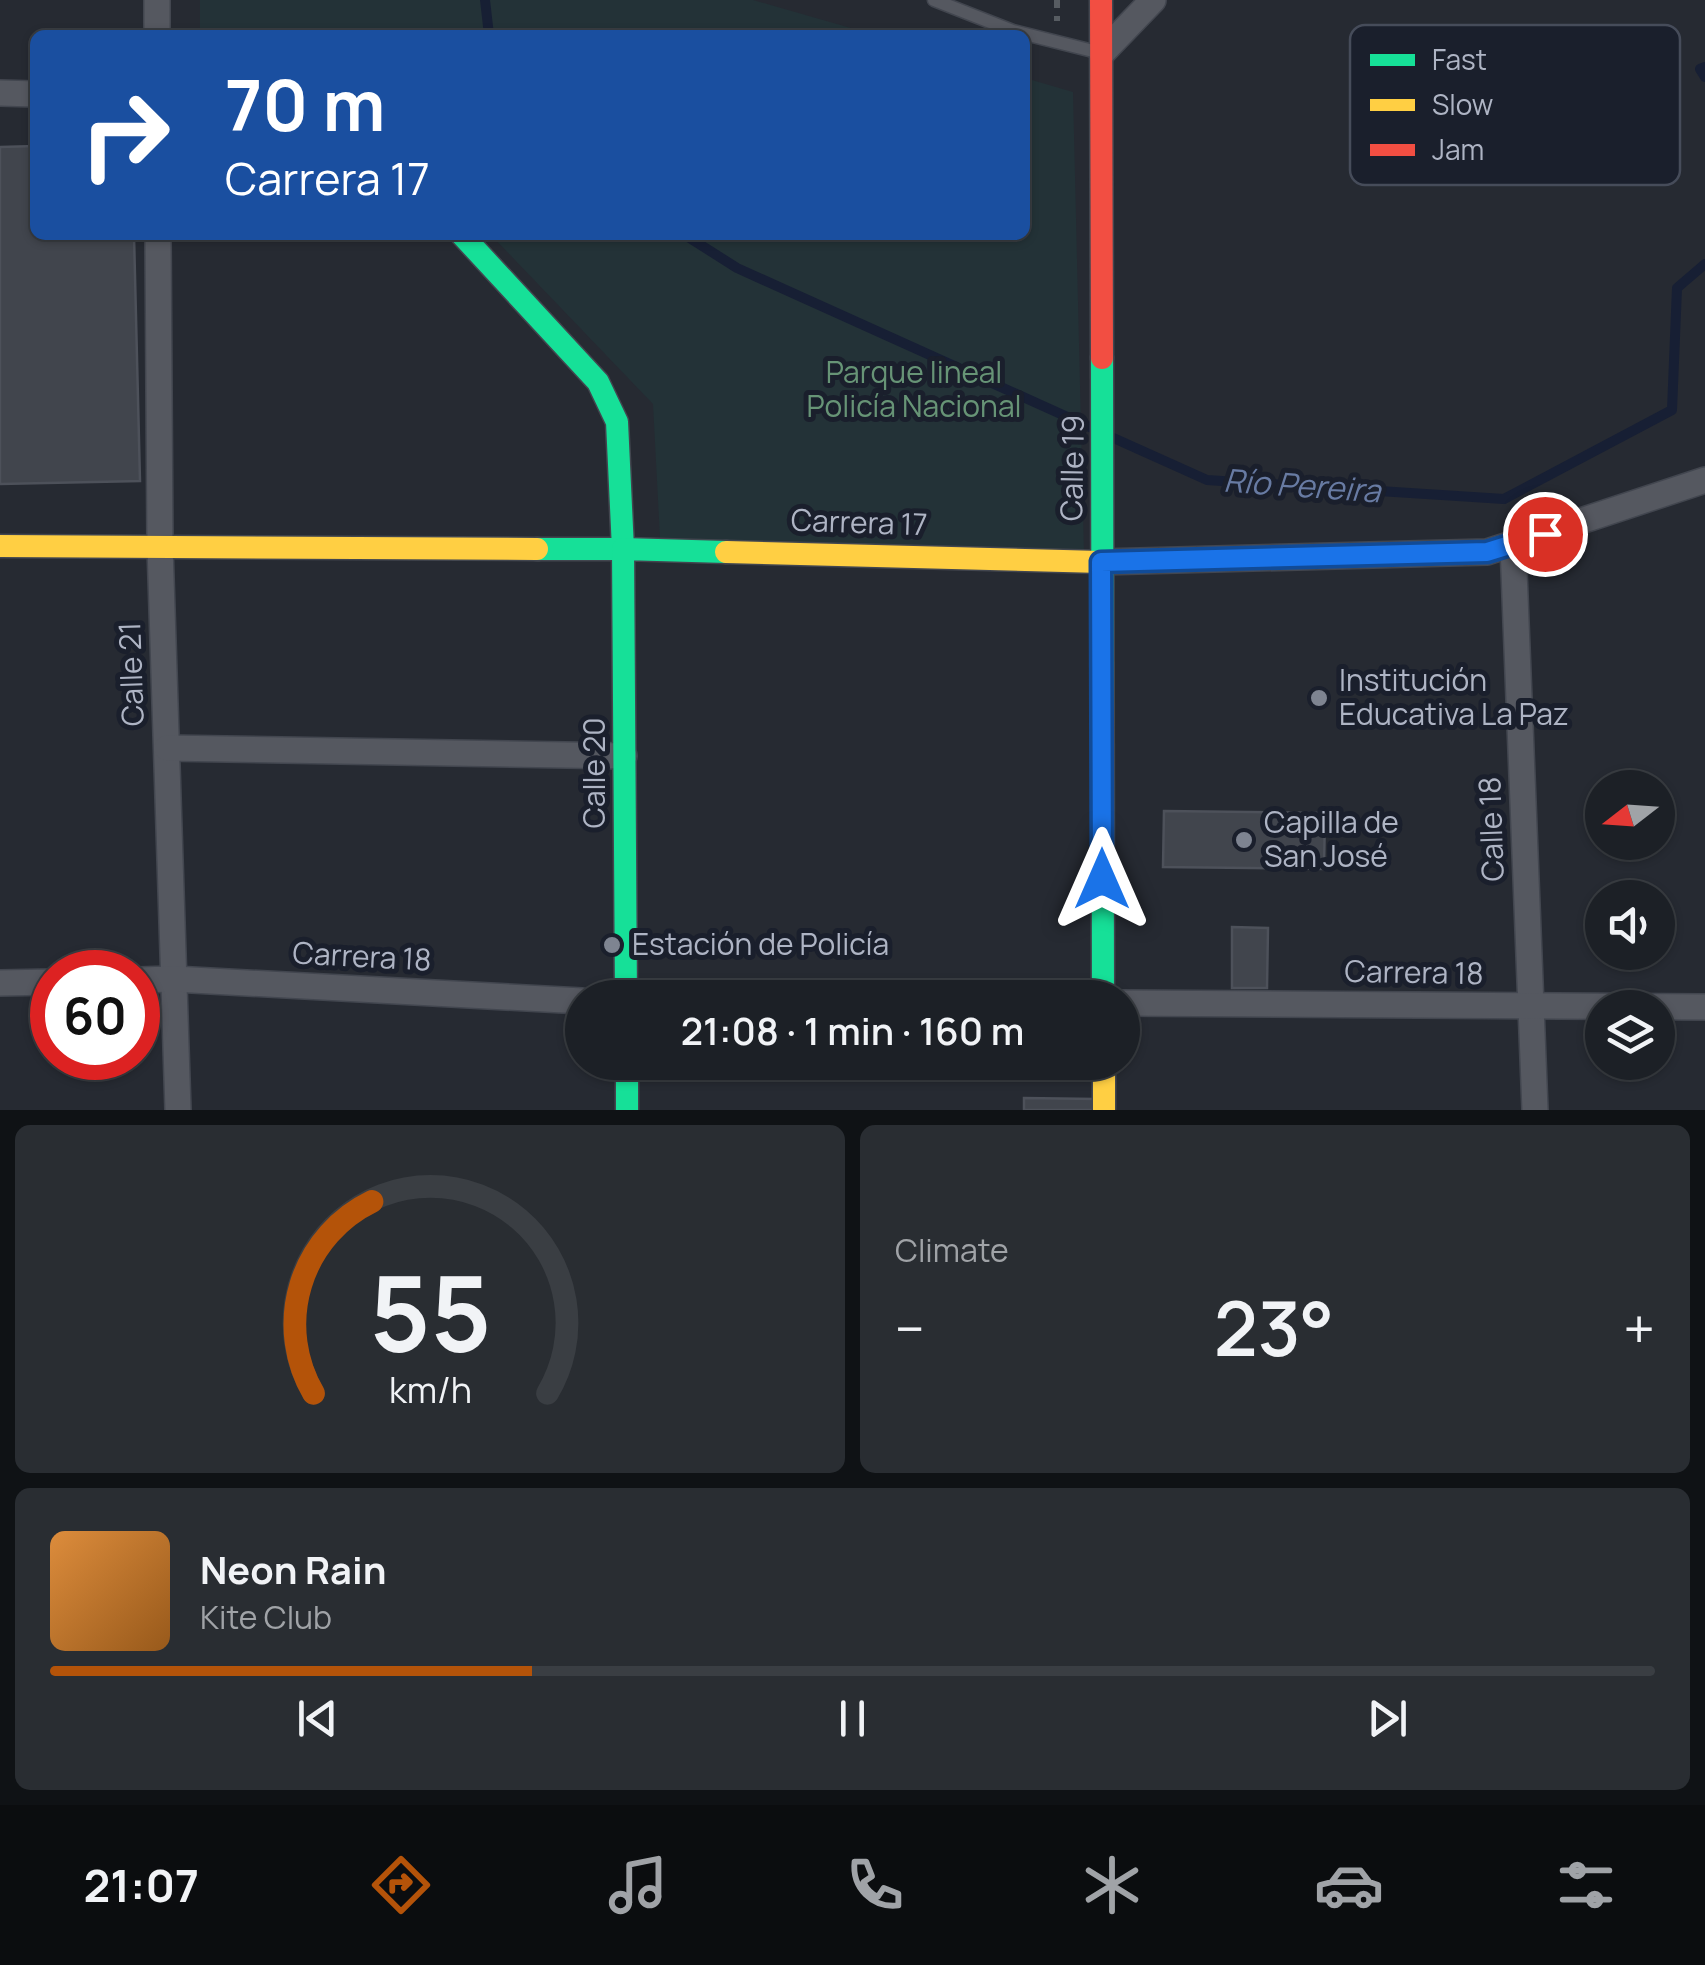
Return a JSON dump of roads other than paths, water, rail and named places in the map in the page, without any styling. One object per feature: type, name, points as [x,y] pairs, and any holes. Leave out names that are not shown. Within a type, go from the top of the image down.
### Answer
[{"type":"main road","name":"Calle 19","points":[[1102,0],[1103,980]]},
{"type":"main road","name":"Calle 20","points":[[467,240],[598,382],[617,422],[623,548],[626,980]]},
{"type":"main road","name":"Carrera 17","points":[[0,546],[623,548],[1101,562]]},
{"type":"main road","points":[[627,1080],[627,1110]]},
{"type":"main road","points":[[1104,1080],[1104,1110]]},
{"type":"street","points":[[157,0],[157,30]]},
{"type":"street","points":[[1102,53],[1152,0]]},
{"type":"street","points":[[0,93],[30,94]]},
{"type":"street","name":"Calle 21","points":[[158,240],[160,547],[178,1110]]},
{"type":"street","name":"Carrera 17","points":[[1101,562],[1487,552],[1705,480]]},
{"type":"street","name":"Calle 18","points":[[1513,545],[1536,1110]]},
{"type":"street","points":[[167,748],[624,756]]},
{"type":"street","name":"Carrera 18","points":[[160,979],[565,1001]]},
{"type":"street","points":[[0,983],[30,982]]},
{"type":"street","name":"Carrera 18","points":[[1140,1002],[1705,1008]]},
{"type":"lane","points":[[934,0],[1008,30]]},
{"type":"lane","points":[[1030,36],[1102,53]]},
{"type":"waterway","name":"Río Pereira","points":[[485,0],[488,30]]},
{"type":"waterway","name":"Río Pereira","points":[[1705,67],[1700,69],[1705,77]]},
{"type":"waterway","name":"Río Pereira","points":[[693,240],[737,268],[1094,429]]},
{"type":"waterway","name":"Río Pereira","points":[[1109,436],[1207,480],[1504,499],[1672,410],[1677,288],[1705,264]]},
{"type":"place","name":"Institución Educativa La Paz","points":[[1319,698]]},
{"type":"place","name":"Capilla de San José","points":[[1244,840]]},
{"type":"place","name":"Estación de Policía","points":[[612,945]]},
{"type":"park label","name":"Parque lineal Policía Nacional","points":[[914,390]]}]
